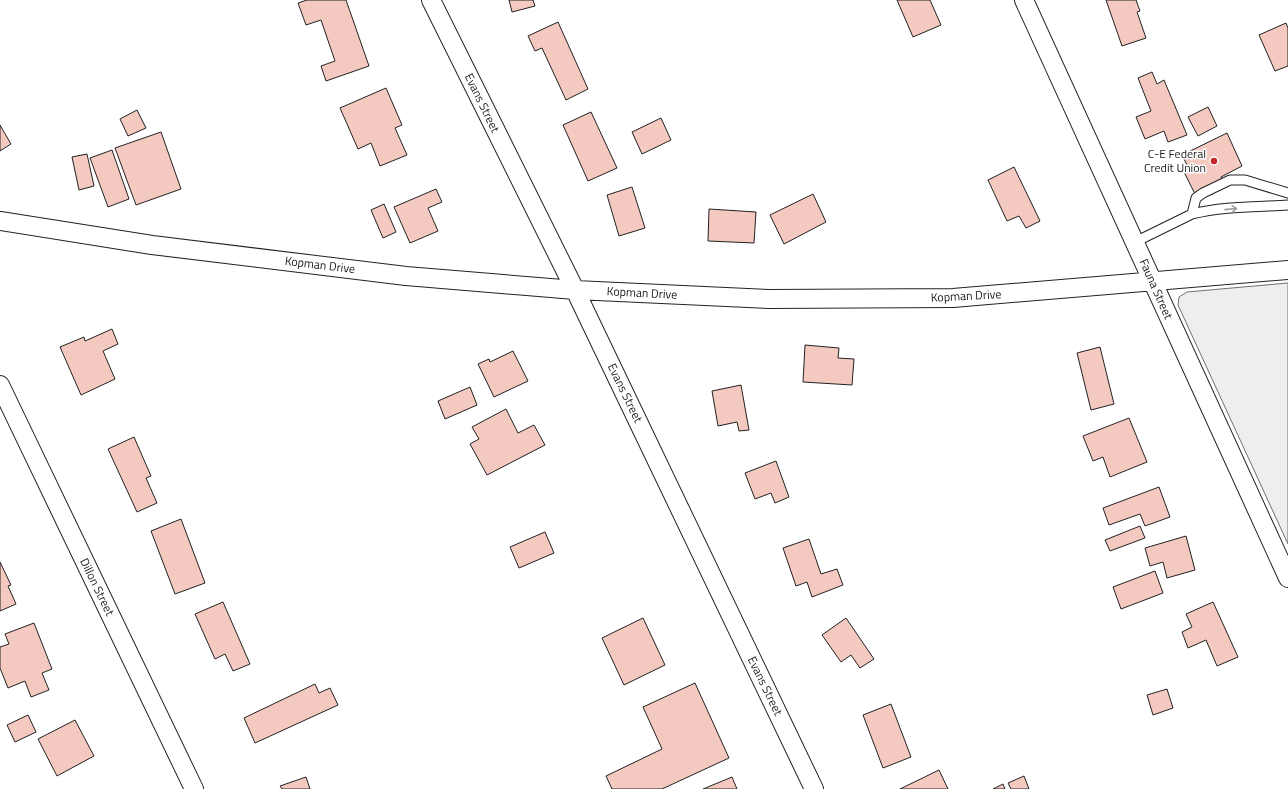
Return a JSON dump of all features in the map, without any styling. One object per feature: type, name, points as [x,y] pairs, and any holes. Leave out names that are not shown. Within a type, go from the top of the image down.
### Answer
[{"type":"street","name":"Evans Street","points":[[431,0],[575,290],[814,789]]},
{"type":"street","name":"Fauna Street","points":[[1024,0],[1288,578]]},
{"type":"street","name":"Kopman Drive","points":[[0,221],[152,245],[406,276],[575,290],[769,298],[953,298],[1288,270]]},
{"type":"street","name":"Dillon Street","points":[[0,385],[194,789]]},
{"type":"lane","points":[[1192,214],[1196,198],[1230,180],[1245,180],[1288,193]]},
{"type":"lane","points":[[1135,242],[1192,214],[1244,207],[1288,205]]},
{"type":"shaded area","points":[[1288,283],[1288,544],[1178,305],[1179,297],[1187,292]]},
{"type":"building","points":[[307,0],[346,0],[369,66],[326,81],[321,66],[335,61],[321,20],[306,25],[298,3]]},
{"type":"building","points":[[509,0],[533,0],[535,6],[512,12]]},
{"type":"building","points":[[897,0],[930,0],[941,25],[913,37]]},
{"type":"building","points":[[1106,0],[1136,0],[1140,11],[1137,12],[1146,38],[1122,46]]},
{"type":"building","points":[[558,22],[588,89],[566,100],[542,48],[535,51],[528,36]]},
{"type":"building","points":[[1286,23],[1288,28],[1288,66],[1275,71],[1259,35]]},
{"type":"building","points":[[1152,72],[1157,84],[1164,80],[1187,135],[1168,142],[1164,131],[1145,139],[1136,117],[1151,111],[1138,78]]},
{"type":"building","points":[[386,88],[402,125],[395,128],[407,155],[380,166],[371,143],[358,149],[340,108]]},
{"type":"building","points":[[1208,107],[1217,126],[1198,136],[1188,117]]},
{"type":"building","points":[[137,110],[146,128],[128,136],[120,119]]},
{"type":"building","points":[[591,112],[617,168],[588,181],[563,125]]},
{"type":"building","points":[[661,118],[671,140],[642,154],[632,132]]},
{"type":"building","points":[[0,125],[11,144],[0,151]]},
{"type":"building","points":[[161,132],[181,189],[136,205],[115,148]]},
{"type":"building","points":[[1227,133],[1242,166],[1221,177],[1223,181],[1195,194],[1182,168],[1187,165],[1182,155]]},
{"type":"building","points":[[112,150],[129,199],[108,207],[90,158]]},
{"type":"building","points":[[87,154],[94,186],[79,190],[72,157]]},
{"type":"building","points":[[1014,167],[1040,221],[1026,228],[1019,216],[1007,221],[988,180]]},
{"type":"building","points":[[632,187],[645,228],[619,236],[607,195]]},
{"type":"building","points":[[436,189],[442,202],[428,208],[438,231],[410,243],[394,207]]},
{"type":"building","points":[[813,194],[826,222],[784,244],[770,215]]},
{"type":"building","points":[[384,204],[396,232],[383,238],[371,210]]},
{"type":"building","points":[[709,209],[756,212],[754,243],[708,241]]},
{"type":"building","points":[[112,329],[118,344],[103,351],[115,379],[81,395],[60,347],[84,337],[85,341]]},
{"type":"building","points":[[805,345],[839,348],[838,358],[854,359],[852,385],[803,382]]},
{"type":"building","points":[[1100,347],[1114,404],[1091,410],[1077,353]]},
{"type":"building","points":[[513,351],[528,381],[494,397],[478,364],[489,359],[490,362]]},
{"type":"building","points":[[741,385],[749,430],[739,431],[737,422],[718,426],[712,391]]},
{"type":"building","points":[[470,387],[477,405],[445,419],[438,401]]},
{"type":"building","points":[[506,409],[518,433],[534,425],[545,445],[487,475],[470,444],[479,439],[472,427]]},
{"type":"building","points":[[1129,418],[1147,462],[1110,477],[1103,457],[1093,461],[1083,436]]},
{"type":"building","points":[[134,437],[151,476],[146,478],[157,503],[137,512],[108,449]]},
{"type":"building","points":[[776,461],[789,497],[775,503],[771,493],[755,499],[745,473]]},
{"type":"building","points":[[1159,487],[1170,517],[1145,526],[1140,514],[1109,525],[1103,508]]},
{"type":"building","points":[[181,519],[205,583],[175,594],[151,531]]},
{"type":"building","points":[[1140,526],[1145,538],[1110,551],[1105,540]]},
{"type":"building","points":[[545,532],[554,553],[519,568],[510,547]]},
{"type":"building","points":[[1186,536],[1195,570],[1167,578],[1163,562],[1150,566],[1145,548]]},
{"type":"building","points":[[809,539],[821,574],[837,569],[843,585],[812,597],[807,582],[796,586],[783,548]]},
{"type":"building","points":[[0,562],[11,585],[8,586],[16,604],[0,611]]},
{"type":"building","points":[[1155,571],[1163,593],[1121,609],[1113,587]]},
{"type":"building","points":[[223,602],[250,664],[233,671],[225,654],[215,659],[195,614]]},
{"type":"building","points":[[1213,602],[1238,657],[1217,666],[1206,640],[1188,648],[1182,632],[1192,627],[1186,614]]},
{"type":"building","points":[[643,618],[665,665],[624,685],[602,638]]},
{"type":"building","points":[[846,618],[874,659],[860,668],[851,655],[841,662],[822,635]]},
{"type":"building","points":[[34,623],[52,669],[42,673],[49,690],[31,697],[25,681],[8,688],[0,668],[0,647],[9,644],[5,634]]},
{"type":"building","points":[[695,683],[729,758],[662,789],[612,789],[606,776],[662,749],[643,707]]},
{"type":"building","points":[[315,684],[319,693],[330,688],[338,705],[255,743],[244,718]]},
{"type":"building","points":[[1167,689],[1173,708],[1153,715],[1147,695]]},
{"type":"building","points":[[891,704],[911,757],[883,768],[863,715]]},
{"type":"building","points":[[28,715],[36,732],[15,742],[7,725]]},
{"type":"building","points":[[75,720],[94,756],[57,776],[38,739]]},
{"type":"building","points":[[939,770],[948,789],[900,789]]},
{"type":"building","points":[[1024,776],[1029,789],[1011,789],[1008,783]]},
{"type":"building","points":[[306,777],[310,789],[282,789],[280,786]]},
{"type":"building","points":[[732,777],[737,789],[703,789]]},
{"type":"building","points":[[1003,784],[1005,789],[993,789]]},
{"type":"place","name":"C-E Federal Credit Union","points":[[1214,161]]}]
